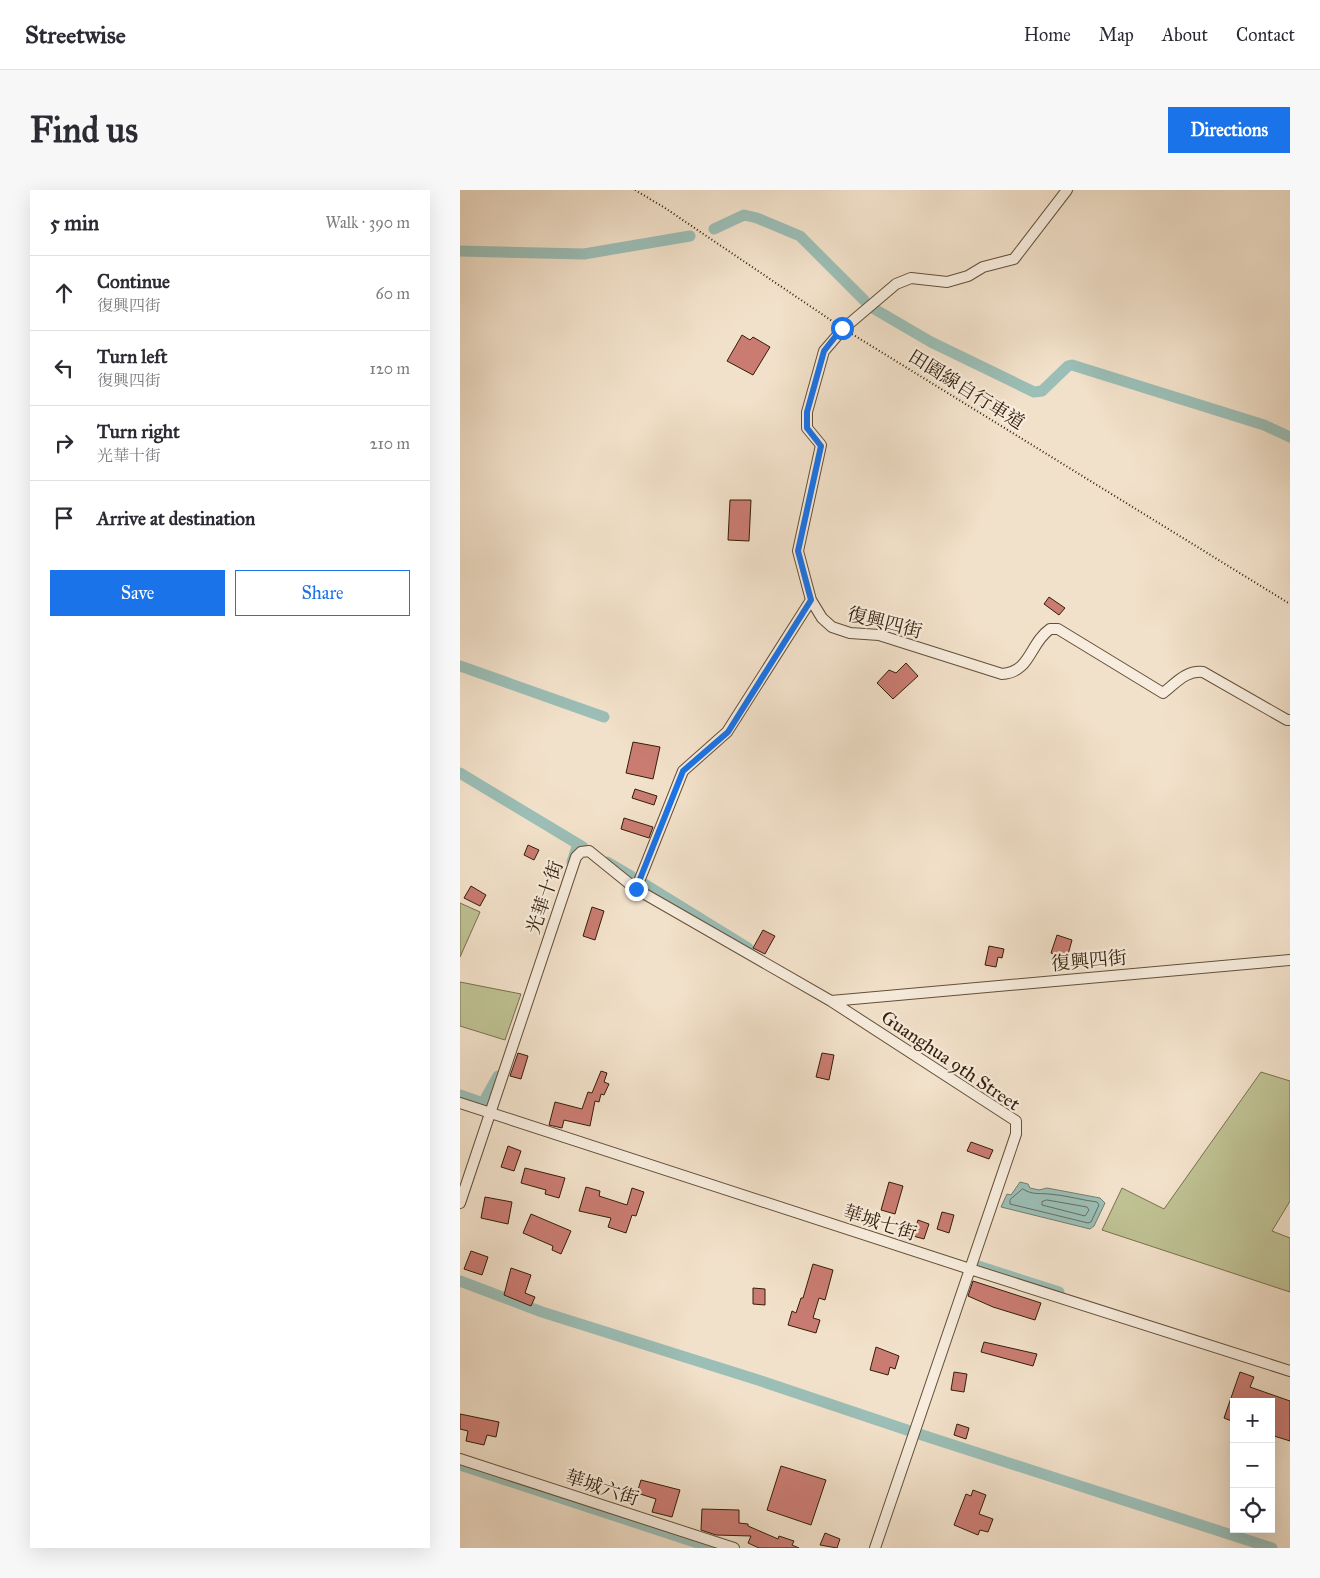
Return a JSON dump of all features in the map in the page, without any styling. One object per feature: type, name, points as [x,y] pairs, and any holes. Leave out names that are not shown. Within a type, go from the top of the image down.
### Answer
[{"type":"street","name":"復興四街","points":[[1067,190],[1014,260],[983,267],[968,276],[948,282],[911,278],[896,284],[842,328],[824,351],[807,412],[807,428],[821,446],[798,551],[811,600],[822,618],[832,627],[850,633],[879,635],[1002,674],[1013,673],[1021,668],[1041,635],[1050,628],[1058,629],[1163,693],[1186,674],[1195,671],[1203,672],[1290,720]]},
{"type":"street","points":[[636,889],[683,771],[728,732],[811,600]]},
{"type":"street","name":"光華十街","points":[[460,1203],[576,857],[581,852],[589,851],[636,889]]},
{"type":"street","name":"Guanghua 9th Street","points":[[636,889],[831,1001],[1016,1121],[1016,1134],[875,1548]]},
{"type":"street","name":"復興四街","points":[[831,1001],[1290,960]]},
{"type":"street","name":"華城七街","points":[[460,1103],[970,1270],[1290,1371]]},
{"type":"street","name":"華城六街","points":[[460,1459],[734,1548]]},
{"type":"path","name":"田園線自行車道","points":[[635,190],[665,208],[842,328],[1290,604]]},
{"type":"green space","points":[[460,903],[480,912],[460,957]]},
{"type":"green space","points":[[460,982],[521,994],[505,1040],[460,1026]]},
{"type":"green space","points":[[1261,1072],[1290,1081],[1290,1201],[1272,1231],[1290,1238],[1290,1292],[1102,1230],[1122,1188],[1164,1209]]},
{"type":"water","points":[[1020,1182],[1028,1184],[1030,1188],[1039,1190],[1047,1188],[1100,1198],[1105,1203],[1094,1226],[1090,1229],[1001,1207],[1007,1194],[1011,1195]]},
{"type":"building","points":[[742,335],[750,340],[753,337],[770,347],[753,375],[727,361]]},
{"type":"building","points":[[730,500],[751,500],[749,541],[728,540]]},
{"type":"building","points":[[1049,597],[1065,608],[1059,615],[1044,604]]},
{"type":"building","points":[[906,663],[918,676],[893,699],[877,683],[889,670],[896,673]]},
{"type":"building","points":[[633,742],[660,747],[653,779],[626,773]]},
{"type":"building","points":[[635,789],[657,796],[654,805],[632,798]]},
{"type":"building","points":[[624,818],[653,827],[649,838],[621,829]]},
{"type":"building","points":[[528,845],[539,850],[534,860],[524,855]]},
{"type":"building","points":[[471,886],[486,895],[480,906],[464,898]]},
{"type":"building","points":[[592,907],[604,911],[595,940],[583,936]]},
{"type":"building","points":[[763,930],[775,936],[765,954],[753,948]]},
{"type":"building","points":[[1057,935],[1072,940],[1067,958],[1051,953]]},
{"type":"building","points":[[989,946],[1004,949],[1002,958],[998,957],[996,967],[985,965]]},
{"type":"building","points":[[518,1053],[528,1056],[521,1079],[510,1076]]},
{"type":"building","points":[[822,1053],[834,1055],[829,1080],[816,1077]]},
{"type":"building","points":[[601,1071],[607,1073],[604,1082],[609,1084],[604,1095],[601,1094],[599,1102],[595,1101],[590,1126],[564,1120],[562,1128],[549,1125],[555,1102],[582,1109],[588,1092],[592,1093]]},
{"type":"building","points":[[971,1142],[993,1150],[989,1159],[967,1151]]},
{"type":"building","points":[[508,1146],[521,1151],[514,1171],[501,1167]]},
{"type":"building","points":[[525,1168],[565,1178],[559,1198],[545,1194],[546,1190],[521,1183]]},
{"type":"building","points":[[889,1182],[903,1186],[895,1214],[881,1210]]},
{"type":"building","points":[[586,1187],[600,1191],[599,1196],[627,1205],[632,1188],[644,1192],[636,1216],[632,1215],[626,1233],[608,1227],[611,1218],[579,1211]]},
{"type":"building","points":[[485,1197],[512,1202],[508,1224],[481,1218]]},
{"type":"building","points":[[942,1212],[954,1215],[949,1233],[937,1229]]},
{"type":"building","points":[[531,1214],[571,1231],[561,1254],[552,1250],[553,1246],[523,1233]]},
{"type":"building","points":[[918,1220],[929,1224],[924,1239],[913,1236]]},
{"type":"building","points":[[471,1251],[488,1257],[482,1275],[464,1269]]},
{"type":"building","points":[[813,1264],[833,1270],[825,1300],[819,1298],[813,1318],[820,1320],[816,1333],[788,1325],[792,1311],[796,1313],[801,1298],[803,1298]]},
{"type":"building","points":[[511,1268],[531,1275],[525,1293],[535,1297],[531,1306],[504,1295]]},
{"type":"building","points":[[973,1281],[1041,1303],[1035,1320],[993,1307],[968,1296]]},
{"type":"building","points":[[753,1288],[765,1289],[765,1305],[753,1304]]},
{"type":"building","points":[[984,1342],[1037,1354],[1033,1366],[981,1352]]},
{"type":"building","points":[[876,1347],[899,1356],[895,1369],[890,1367],[888,1375],[870,1370]]},
{"type":"building","points":[[954,1372],[967,1374],[964,1392],[951,1390]]},
{"type":"building","points":[[1240,1372],[1254,1377],[1250,1387],[1290,1401],[1290,1441],[1275,1436],[1275,1398],[1231,1398]]},
{"type":"building","points":[[1230,1401],[1230,1420],[1224,1418]]},
{"type":"building","points":[[460,1414],[499,1422],[496,1437],[487,1435],[484,1445],[466,1441],[468,1431],[460,1429]]},
{"type":"building","points":[[957,1424],[969,1428],[966,1439],[954,1435]]},
{"type":"building","points":[[781,1466],[826,1480],[811,1525],[767,1510]]},
{"type":"building","points":[[641,1480],[680,1490],[672,1517],[652,1512],[656,1499],[637,1493]]},
{"type":"building","points":[[973,1490],[986,1495],[979,1514],[993,1519],[988,1532],[980,1530],[978,1535],[954,1525],[966,1494],[971,1496]]},
{"type":"building","points":[[702,1509],[739,1510],[739,1523],[748,1524],[748,1526],[778,1539],[779,1536],[794,1541],[792,1545],[799,1548],[759,1548],[748,1543],[751,1536],[716,1535],[701,1530]]},
{"type":"building","points":[[825,1533],[840,1539],[837,1548],[820,1545]]},
{"type":"waterway","points":[[714,229],[744,215],[757,218],[800,236],[864,300]]},
{"type":"waterway","points":[[460,251],[584,254],[690,236]]},
{"type":"waterway","points":[[871,307],[931,342],[1034,392],[1042,391],[1068,366],[1072,365],[1264,425],[1290,437]]},
{"type":"waterway","points":[[460,666],[604,717]]},
{"type":"waterway","points":[[460,773],[583,847]]},
{"type":"waterway","points":[[572,862],[578,844]]},
{"type":"waterway","points":[[607,862],[631,876]]},
{"type":"waterway","points":[[641,882],[748,948]]},
{"type":"waterway","points":[[460,1095],[483,1103],[498,1076]]},
{"type":"waterway","points":[[978,1266],[1059,1292]]},
{"type":"waterway","points":[[460,1281],[542,1312],[758,1380],[907,1430]]},
{"type":"waterway","points":[[919,1434],[1272,1548]]},
{"type":"waterway","points":[[460,1465],[713,1548]]},
{"type":"route","points":[[636,889],[683,771],[728,732],[811,600],[801,570],[798,551],[821,446],[807,428],[807,412],[824,351],[842,328]]}]
